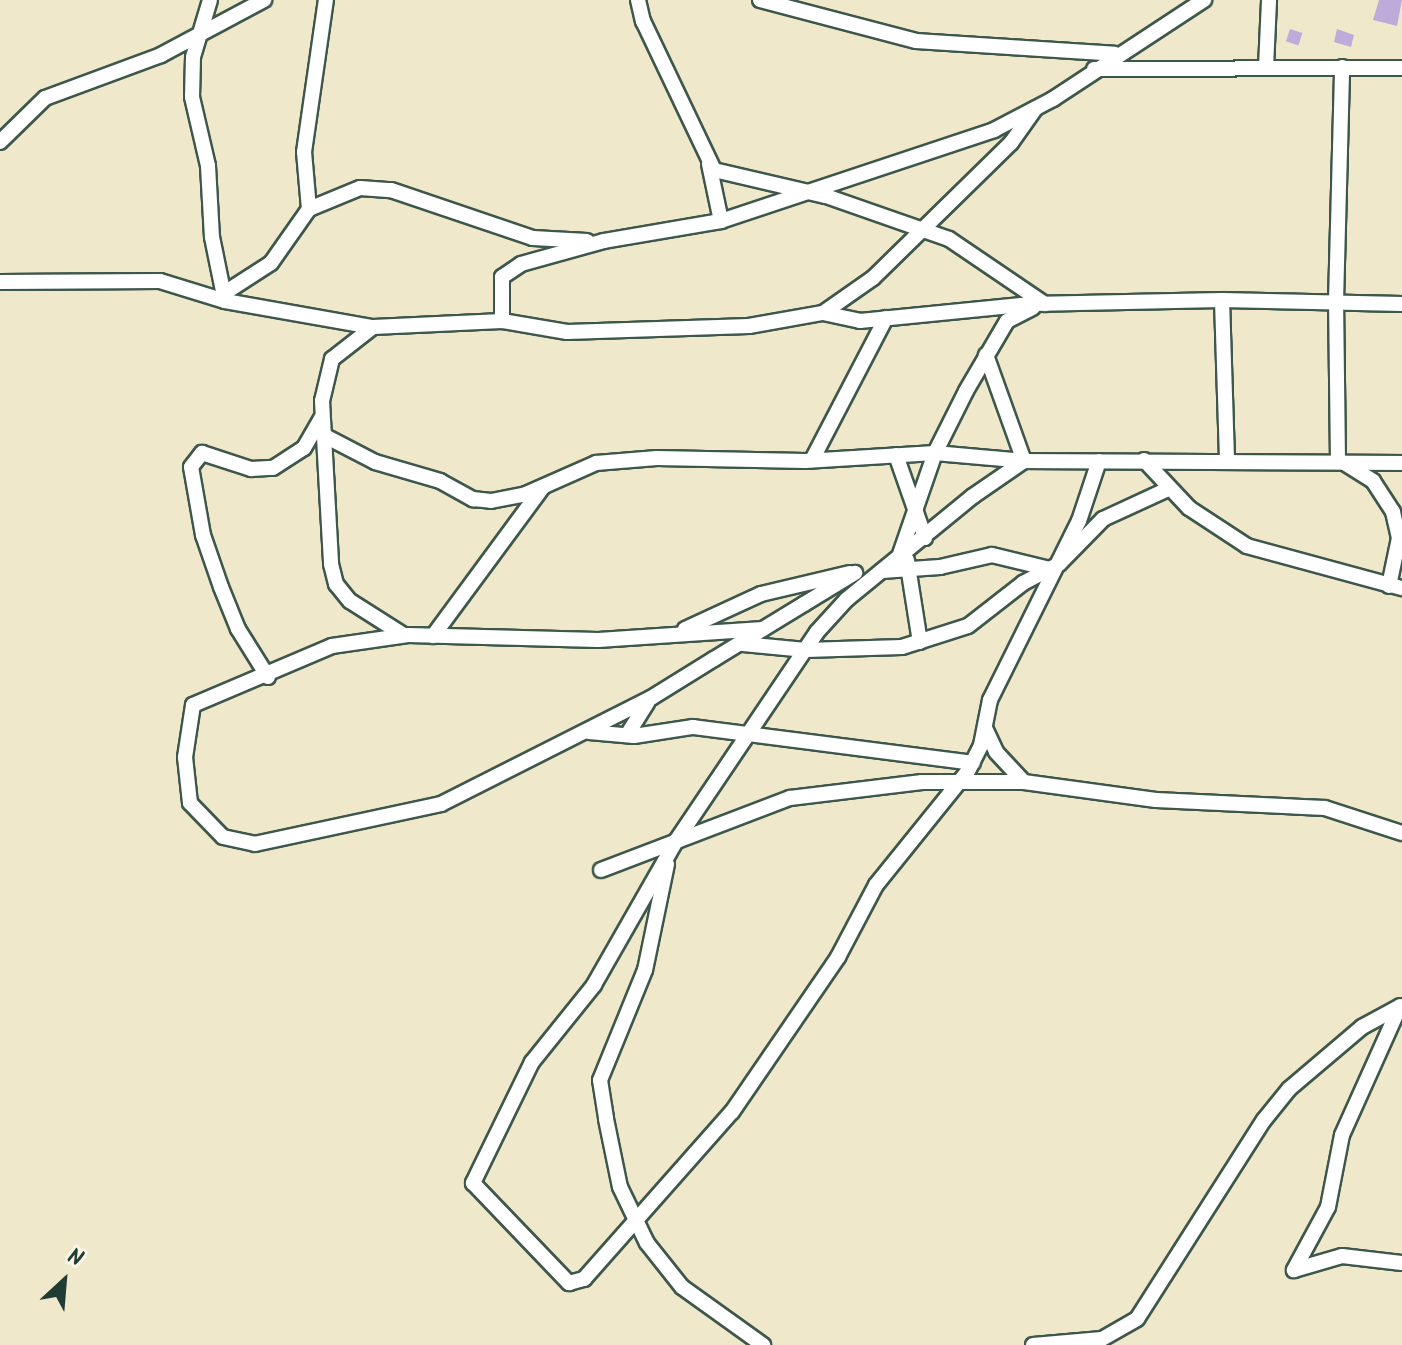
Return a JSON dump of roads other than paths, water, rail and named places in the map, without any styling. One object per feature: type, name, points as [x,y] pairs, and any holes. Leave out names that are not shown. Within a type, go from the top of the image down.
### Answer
[{"type":"street","points":[[210,0],[199,38],[192,97],[208,166],[212,237],[224,297]]},
{"type":"street","points":[[0,142],[45,98],[199,38],[264,0]]},
{"type":"street","points":[[309,209],[304,152],[326,0]]},
{"type":"street","points":[[638,0],[708,160],[721,221]]},
{"type":"street","points":[[760,0],[916,41],[1115,54]]},
{"type":"street","points":[[502,321],[499,290],[508,271],[604,241],[721,221],[994,130],[1035,109],[1115,54],[1204,0]]},
{"type":"street","points":[[1266,67],[1269,0]]},
{"type":"street","points":[[1338,461],[1336,302],[1342,67]]},
{"type":"street","points":[[1094,69],[1402,68]]},
{"type":"street","points":[[823,313],[873,278],[1018,137],[1035,109]]},
{"type":"street","points":[[708,160],[723,175],[802,194],[826,196],[923,228],[968,249],[1045,304]]},
{"type":"street","points":[[224,297],[271,263],[309,209],[369,187],[420,199],[533,238],[604,241]]},
{"type":"street","points":[[0,282],[145,280],[373,327],[502,321],[538,330],[597,332],[749,326],[823,313],[860,321],[1045,304],[1222,300],[1402,304]]},
{"type":"street","points":[[1222,300],[1227,460]]},
{"type":"street","points":[[920,642],[904,559],[914,510],[935,453],[1007,321],[1045,304]]},
{"type":"street","points":[[812,460],[886,318]]},
{"type":"street","points":[[373,327],[332,359],[322,417],[336,584],[366,615],[408,635]]},
{"type":"street","points":[[986,355],[1024,461]]},
{"type":"street","points":[[268,677],[238,629],[221,587],[203,535],[191,467],[202,453],[251,469],[273,468],[298,454],[322,417]]},
{"type":"street","points":[[323,435],[375,462],[440,481],[473,499],[526,494],[611,460],[812,460],[935,453],[1024,461],[1402,463]]},
{"type":"street","points":[[896,455],[925,538]]},
{"type":"street","points":[[1144,460],[1168,489],[1247,546],[1396,587],[1400,542],[1393,512],[1381,493],[1357,469],[1338,461]]},
{"type":"street","points":[[1024,461],[925,538],[904,559],[882,571],[834,613],[676,841],[594,985],[532,1062],[474,1174],[478,1194],[569,1283],[584,1279],[732,1112],[838,957],[876,885],[973,763],[985,728],[990,700],[1055,567],[1099,461]]},
{"type":"street","points":[[433,636],[545,485]]},
{"type":"street","points":[[737,645],[753,642],[806,650],[920,642],[978,622],[1023,583],[1055,567],[1089,529],[1168,489]]},
{"type":"street","points":[[904,559],[992,555],[1055,567]]},
{"type":"street","points":[[681,632],[761,594],[855,573],[882,571]]},
{"type":"street","points":[[763,629],[681,632],[598,640],[408,635],[332,646],[268,677],[193,705],[189,712],[185,767],[190,803],[209,827],[237,843],[277,841],[313,828],[441,804],[651,698],[855,573]]},
{"type":"street","points":[[627,735],[651,698]]},
{"type":"street","points":[[588,732],[627,735],[693,727],[973,763]]},
{"type":"street","points":[[985,728],[996,752],[1024,782]]},
{"type":"street","points":[[601,870],[790,798],[859,786],[1024,782],[1156,800],[1325,808],[1402,833]]},
{"type":"street","points":[[669,856],[645,970],[600,1080],[620,1187],[635,1223],[682,1287],[763,1345]]},
{"type":"street","points":[[1401,1005],[1342,1135],[1328,1207],[1294,1270],[1342,1256],[1402,1263]]},
{"type":"street","points":[[1033,1345],[1102,1339],[1137,1319],[1281,1099],[1362,1027],[1401,1005]]}]
